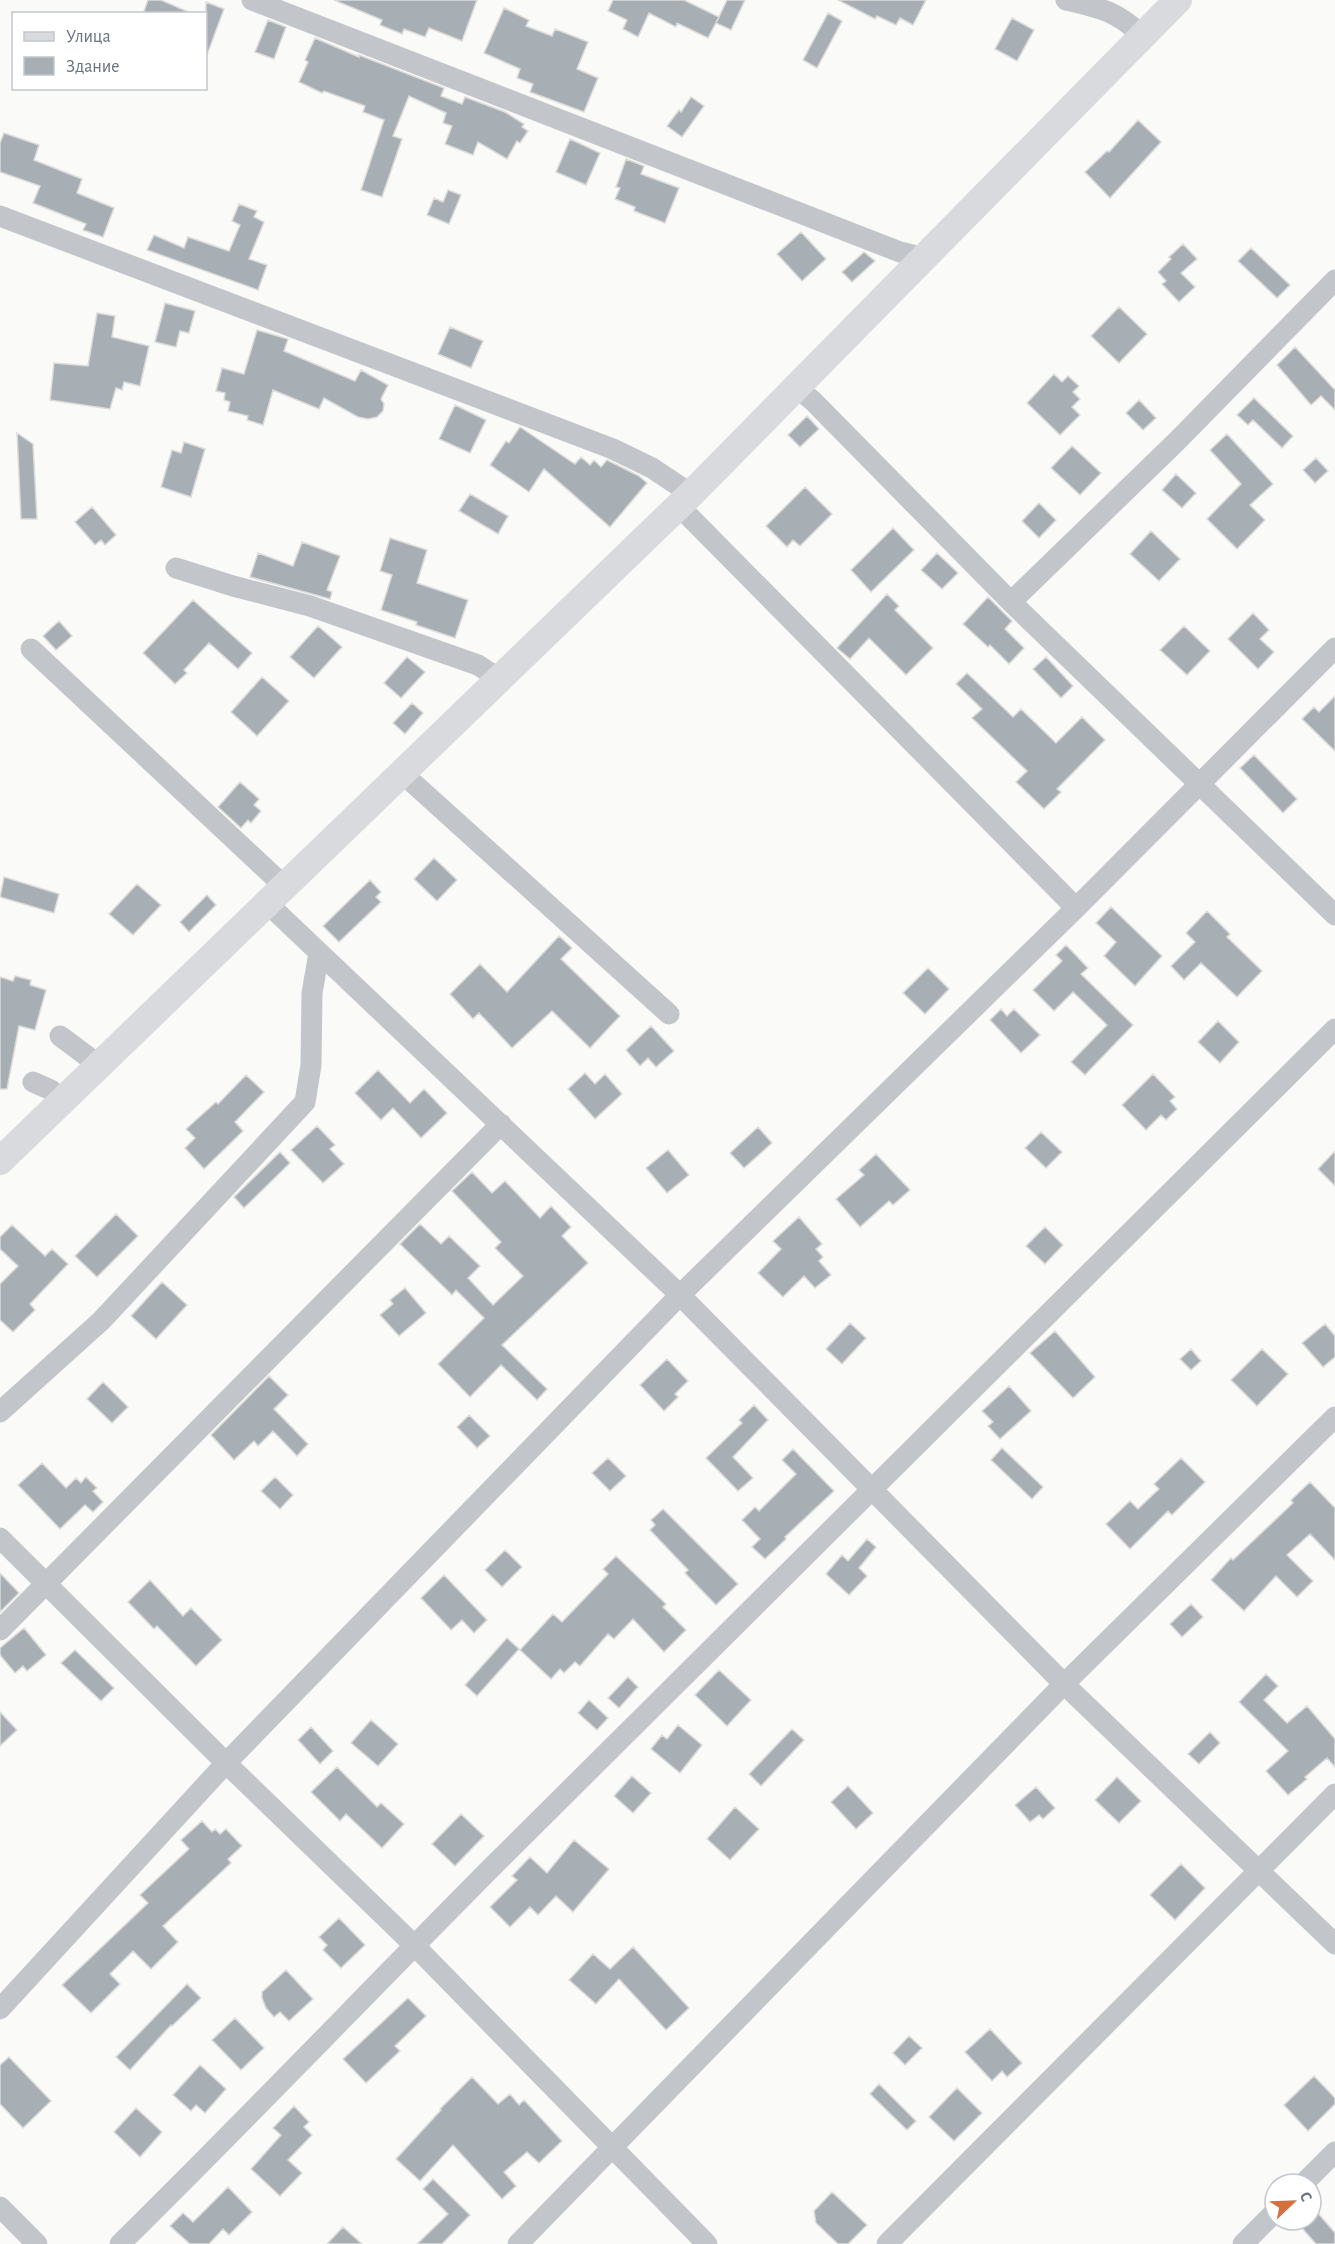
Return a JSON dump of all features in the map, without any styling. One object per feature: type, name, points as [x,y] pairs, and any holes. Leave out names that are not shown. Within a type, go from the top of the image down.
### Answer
[{"type":"street","points":[[252,0],[900,252],[925,258]]},
{"type":"street","points":[[1066,0],[1101,8],[1125,20],[1143,36]]},
{"type":"street","points":[[0,1161],[685,500],[1178,0]]},
{"type":"street","points":[[0,216],[613,449],[652,468],[1076,908]]},
{"type":"street","points":[[1011,602],[1177,441],[1335,280]]},
{"type":"street","points":[[796,387],[813,401],[1011,602],[1335,915]]},
{"type":"street","points":[[176,568],[310,606],[478,665],[501,680]]},
{"type":"street","points":[[0,2008],[226,1763],[680,1295],[1076,908],[1335,648]]},
{"type":"street","points":[[32,649],[275,895],[320,953],[680,1295],[1064,1684],[1335,1944]]},
{"type":"street","points":[[402,773],[669,1014]]},
{"type":"street","points":[[0,1412],[101,1321],[305,1102],[311,1065],[312,993],[320,953]]},
{"type":"street","points":[[120,2244],[414,1945],[869,1489],[1335,1029]]},
{"type":"street","points":[[60,1036],[99,1065]]},
{"type":"street","points":[[33,1082],[51,1090],[63,1100]]},
{"type":"street","points":[[0,1630],[501,1124]]},
{"type":"street","points":[[518,2244],[1064,1684],[1335,1417]]},
{"type":"street","points":[[0,1538],[226,1763],[414,1945],[707,2244]]},
{"type":"street","points":[[887,2244],[1335,1794]]},
{"type":"street","points":[[1315,2172],[1335,2152]]},
{"type":"street","points":[[0,2207],[37,2244]]},
{"type":"street","points":[[1243,2244],[1263,2224]]},
{"type":"building","points":[[148,0],[161,0],[188,12],[144,12]]},
{"type":"building","points":[[334,0],[477,0],[462,41],[429,28],[425,37],[404,29],[402,34],[380,25],[382,20]]},
{"type":"building","points":[[613,0],[684,0],[719,17],[708,38],[677,23],[676,27],[649,13],[638,37],[623,29],[627,20],[608,11]]},
{"type":"building","points":[[727,0],[745,0],[731,30],[716,23]]},
{"type":"building","points":[[838,0],[926,0],[913,25],[900,18],[896,25],[877,16],[875,19]]},
{"type":"building","points":[[206,2],[224,9],[207,55],[207,12]]},
{"type":"building","points":[[504,8],[529,20],[526,26],[552,36],[555,29],[588,42],[577,69],[598,78],[584,112],[530,92],[533,84],[517,78],[520,69],[484,53]]},
{"type":"building","points":[[828,13],[842,21],[817,68],[803,60]]},
{"type":"building","points":[[1012,18],[1034,30],[1017,61],[995,49]]},
{"type":"building","points":[[268,20],[286,27],[274,59],[255,52]]},
{"type":"building","points":[[315,38],[359,57],[359,55],[444,88],[441,96],[462,104],[465,97],[505,112],[524,124],[522,127],[528,131],[520,143],[517,141],[507,159],[478,142],[473,155],[445,144],[452,126],[443,123],[446,113],[409,96],[393,136],[402,139],[382,197],[361,190],[384,120],[363,112],[365,106],[324,91],[322,93],[299,82],[308,62],[305,60]]},
{"type":"building","points":[[691,97],[704,106],[682,137],[667,126],[679,110],[681,112]]},
{"type":"building","points":[[1138,120],[1161,142],[1110,198],[1085,172],[1107,151],[1109,152]]},
{"type":"building","points":[[4,133],[39,145],[34,160],[82,179],[77,193],[114,208],[103,237],[83,230],[86,224],[33,203],[40,186],[0,172],[0,143]]},
{"type":"building","points":[[570,139],[600,153],[586,185],[556,172]]},
{"type":"building","points":[[626,159],[644,166],[641,174],[679,188],[665,223],[634,211],[635,207],[615,199],[620,188],[616,187]]},
{"type":"building","points":[[448,190],[461,195],[449,224],[427,215],[434,198],[443,202]]},
{"type":"building","points":[[239,204],[257,211],[254,217],[264,222],[249,259],[267,265],[258,290],[147,250],[154,235],[184,248],[188,237],[229,251],[240,225],[232,221]]},
{"type":"building","points":[[801,232],[826,259],[802,281],[777,254]]},
{"type":"building","points":[[1183,244],[1197,259],[1181,273],[1195,287],[1179,302],[1162,284],[1166,281],[1158,272]]},
{"type":"building","points":[[1251,248],[1290,285],[1277,298],[1238,261]]},
{"type":"building","points":[[864,252],[875,261],[852,282],[842,272]]},
{"type":"building","points":[[165,303],[195,311],[189,333],[180,331],[176,347],[155,342]]},
{"type":"building","points":[[1119,307],[1147,334],[1119,363],[1091,336]]},
{"type":"building","points":[[97,313],[115,316],[112,337],[149,346],[140,386],[124,382],[122,390],[116,388],[110,409],[50,400],[54,363],[88,366]]},
{"type":"building","points":[[450,327],[483,341],[471,368],[438,354]]},
{"type":"building","points":[[257,330],[288,339],[284,351],[355,381],[361,370],[388,385],[381,399],[384,404],[383,411],[377,417],[368,419],[358,417],[324,398],[319,409],[273,390],[263,425],[247,420],[248,416],[228,411],[230,402],[224,400],[225,393],[216,391],[222,368],[244,374]]},
{"type":"building","points":[[1295,347],[1335,390],[1335,410],[1321,396],[1311,405],[1277,365]]},
{"type":"building","points":[[1054,374],[1062,382],[1068,376],[1079,386],[1073,392],[1080,399],[1072,407],[1080,415],[1060,435],[1027,403]]},
{"type":"building","points":[[1254,398],[1293,436],[1282,448],[1253,420],[1248,425],[1237,415]]},
{"type":"building","points":[[1139,400],[1156,418],[1143,430],[1126,413]]},
{"type":"building","points":[[455,405],[486,420],[470,453],[439,439]]},
{"type":"building","points":[[807,416],[819,429],[800,447],[788,435]]},
{"type":"building","points":[[520,427],[575,464],[581,457],[590,465],[594,460],[601,467],[607,460],[639,476],[647,483],[610,527],[544,469],[529,492],[490,465],[506,441],[509,443]]},
{"type":"building","points":[[17,433],[33,444],[37,519],[21,519]]},
{"type":"building","points":[[1227,434],[1273,484],[1250,505],[1265,520],[1237,549],[1207,519],[1241,484],[1210,450]]},
{"type":"building","points":[[184,442],[205,449],[191,497],[161,487],[172,450],[181,453]]},
{"type":"building","points":[[1072,446],[1101,473],[1080,495],[1051,468]]},
{"type":"building","points":[[1316,458],[1328,471],[1315,483],[1303,470]]},
{"type":"building","points":[[1176,474],[1196,493],[1182,508],[1162,490]]},
{"type":"building","points":[[805,487],[832,514],[800,546],[793,540],[787,547],[766,526]]},
{"type":"building","points":[[470,494],[508,516],[498,534],[459,511]]},
{"type":"building","points":[[1039,503],[1056,520],[1039,538],[1022,521]]},
{"type":"building","points":[[92,507],[116,535],[105,545],[101,540],[95,545],[75,522]]},
{"type":"building","points":[[893,528],[914,550],[871,592],[851,570]]},
{"type":"building","points":[[1151,531],[1180,559],[1159,581],[1130,554]]},
{"type":"building","points":[[390,538],[427,550],[417,583],[468,600],[455,638],[381,610],[392,575],[380,571]]},
{"type":"building","points":[[302,542],[340,556],[327,590],[332,592],[330,599],[250,577],[258,553],[293,566]]},
{"type":"building","points":[[937,553],[958,573],[942,589],[921,570]]},
{"type":"building","points":[[887,594],[899,606],[895,610],[933,648],[906,675],[869,638],[850,659],[837,648]]},
{"type":"building","points":[[988,597],[1012,621],[1005,629],[1024,648],[1009,664],[990,645],[988,647],[963,624]]},
{"type":"building","points":[[193,600],[252,653],[238,669],[209,643],[184,670],[187,673],[175,684],[143,653]]},
{"type":"building","points":[[1253,613],[1269,630],[1260,639],[1274,652],[1258,669],[1228,639]]},
{"type":"building","points":[[59,621],[72,636],[56,650],[43,636]]},
{"type":"building","points":[[318,626],[342,647],[314,678],[290,657]]},
{"type":"building","points":[[1184,626],[1210,651],[1187,675],[1160,650]]},
{"type":"building","points":[[407,657],[425,672],[401,698],[384,683]]},
{"type":"building","points":[[1046,657],[1073,686],[1061,698],[1033,669]]},
{"type":"building","points":[[967,673],[1013,717],[1021,709],[1056,743],[1082,717],[1105,740],[1057,789],[1061,792],[1044,809],[1016,782],[1027,771],[972,718],[982,709],[956,684]]},
{"type":"building","points":[[262,677],[289,701],[257,736],[231,712]]},
{"type":"building","points":[[1335,696],[1335,751],[1302,719],[1314,707],[1319,712]]},
{"type":"building","points":[[412,703],[423,713],[405,734],[393,723]]},
{"type":"building","points":[[1254,755],[1297,799],[1283,813],[1240,768]]},
{"type":"building","points":[[240,782],[259,799],[254,805],[261,811],[251,823],[248,820],[241,828],[218,807]]},
{"type":"building","points":[[434,858],[457,880],[437,901],[414,879]]},
{"type":"building","points":[[4,877],[59,894],[54,913],[0,897]]},
{"type":"building","points":[[370,880],[381,892],[376,897],[381,902],[339,942],[323,926]]},
{"type":"building","points":[[137,884],[161,905],[133,935],[109,914]]},
{"type":"building","points":[[207,895],[216,905],[189,932],[180,922]]},
{"type":"building","points":[[1111,907],[1162,956],[1135,986],[1104,956],[1116,942],[1096,923]]},
{"type":"building","points":[[1207,911],[1230,934],[1227,937],[1262,971],[1237,997],[1201,963],[1184,980],[1171,966],[1195,942],[1186,933]]},
{"type":"building","points":[[559,936],[572,948],[561,959],[620,1016],[590,1048],[552,1011],[512,1048],[479,1013],[473,1019],[450,994],[480,964],[507,992]]},
{"type":"building","points":[[1066,945],[1088,968],[1081,974],[1133,1025],[1085,1075],[1071,1062],[1107,1025],[1073,992],[1054,1011],[1033,990],[1062,961],[1056,955]]},
{"type":"building","points":[[928,968],[949,989],[925,1014],[903,993]]},
{"type":"building","points":[[15,976],[31,980],[30,985],[46,990],[35,1030],[19,1026],[7,1089],[0,1089],[0,977],[13,981]]},
{"type":"building","points":[[1001,1009],[1007,1016],[1014,1009],[1040,1035],[1021,1053],[990,1020]]},
{"type":"building","points":[[1218,1021],[1239,1042],[1220,1063],[1198,1042]]},
{"type":"building","points":[[651,1026],[674,1051],[656,1067],[648,1058],[640,1066],[626,1050]]},
{"type":"building","points":[[378,1070],[410,1103],[424,1089],[447,1113],[421,1138],[393,1108],[381,1120],[355,1093]]},
{"type":"building","points":[[585,1073],[595,1084],[605,1074],[622,1094],[595,1119],[568,1089]]},
{"type":"building","points":[[1153,1074],[1175,1097],[1170,1101],[1177,1109],[1166,1120],[1161,1115],[1146,1130],[1122,1105]]},
{"type":"building","points":[[246,1075],[264,1092],[235,1122],[243,1131],[204,1169],[185,1148],[195,1138],[186,1129],[216,1102],[218,1104]]},
{"type":"building","points":[[317,1126],[335,1145],[330,1149],[344,1164],[323,1183],[291,1150]]},
{"type":"building","points":[[758,1127],[772,1143],[744,1168],[730,1153]]},
{"type":"building","points":[[1041,1132],[1062,1152],[1046,1168],[1025,1148]]},
{"type":"building","points":[[668,1150],[689,1175],[667,1193],[646,1168]]},
{"type":"building","points":[[1335,1151],[1335,1186],[1318,1169]]},
{"type":"building","points":[[280,1152],[290,1163],[244,1208],[234,1197]]},
{"type":"building","points":[[876,1154],[910,1190],[893,1205],[889,1201],[860,1227],[836,1199],[864,1175],[859,1170]]},
{"type":"building","points":[[472,1172],[492,1193],[505,1181],[540,1218],[551,1206],[571,1227],[562,1236],[588,1263],[502,1345],[547,1389],[537,1400],[501,1365],[470,1397],[438,1364],[484,1318],[456,1290],[452,1295],[400,1244],[420,1224],[441,1244],[449,1236],[480,1266],[468,1278],[493,1305],[523,1276],[495,1248],[501,1242],[452,1191]]},
{"type":"building","points":[[116,1214],[138,1236],[97,1277],[75,1256]]},
{"type":"building","points":[[799,1217],[822,1244],[816,1249],[823,1257],[819,1261],[831,1275],[815,1288],[804,1276],[783,1297],[758,1273],[781,1249],[773,1241]]},
{"type":"building","points":[[12,1225],[45,1256],[52,1249],[68,1264],[30,1304],[35,1310],[13,1332],[0,1320],[0,1284],[18,1266],[0,1249],[0,1237]]},
{"type":"building","points":[[1045,1227],[1063,1245],[1045,1264],[1026,1246]]},
{"type":"building","points":[[162,1282],[187,1305],[156,1339],[131,1316]]},
{"type":"building","points":[[405,1288],[426,1313],[399,1336],[380,1315],[393,1304],[390,1300]]},
{"type":"building","points":[[850,1323],[866,1338],[842,1364],[826,1349]]},
{"type":"building","points":[[1325,1324],[1335,1336],[1335,1357],[1323,1367],[1302,1343]]},
{"type":"building","points":[[1055,1331],[1095,1377],[1073,1398],[1030,1353]]},
{"type":"building","points":[[1191,1349],[1201,1361],[1191,1370],[1180,1359]]},
{"type":"building","points":[[1262,1349],[1288,1374],[1257,1406],[1231,1380]]},
{"type":"building","points":[[667,1359],[688,1381],[675,1394],[678,1397],[664,1411],[640,1385]]},
{"type":"building","points":[[269,1376],[288,1395],[274,1409],[308,1444],[297,1456],[273,1431],[258,1446],[254,1441],[234,1460],[211,1435]]},
{"type":"building","points":[[103,1382],[128,1407],[112,1423],[87,1399]]},
{"type":"building","points":[[1009,1386],[1031,1411],[1000,1439],[988,1426],[993,1422],[982,1411]]},
{"type":"building","points":[[754,1405],[768,1420],[733,1457],[753,1478],[738,1491],[706,1458],[742,1423],[739,1420]]},
{"type":"building","points":[[469,1415],[490,1436],[477,1448],[457,1427]]},
{"type":"building","points":[[1002,1448],[1043,1487],[1032,1499],[991,1460]]},
{"type":"building","points":[[793,1449],[834,1491],[765,1559],[752,1547],[760,1539],[742,1520],[755,1507],[759,1511],[796,1474],[782,1460]]},
{"type":"building","points":[[608,1458],[626,1476],[610,1491],[592,1473]]},
{"type":"building","points":[[1181,1458],[1205,1482],[1172,1515],[1168,1511],[1130,1549],[1106,1524],[1130,1501],[1138,1509],[1159,1489],[1154,1484]]},
{"type":"building","points":[[42,1463],[66,1488],[76,1478],[81,1483],[86,1477],[97,1488],[93,1491],[103,1502],[93,1512],[85,1505],[60,1529],[18,1485]]},
{"type":"building","points":[[275,1477],[293,1495],[280,1509],[261,1491]]},
{"type":"building","points":[[1310,1482],[1335,1508],[1335,1560],[1310,1534],[1287,1555],[1313,1581],[1297,1597],[1276,1576],[1244,1611],[1211,1580],[1231,1558],[1233,1560],[1293,1503],[1291,1500]]},
{"type":"building","points":[[663,1509],[738,1584],[716,1605],[685,1573],[688,1570],[650,1530],[655,1525],[651,1520]]},
{"type":"building","points":[[867,1539],[876,1547],[859,1568],[867,1576],[849,1595],[826,1574],[842,1555],[848,1561]]},
{"type":"building","points":[[505,1550],[522,1567],[502,1587],[485,1570]]},
{"type":"building","points":[[616,1556],[666,1604],[663,1607],[686,1630],[664,1652],[633,1619],[614,1639],[608,1634],[580,1666],[575,1662],[564,1673],[560,1669],[551,1679],[520,1650],[553,1614],[562,1622],[608,1574],[603,1569]]},
{"type":"building","points":[[0,1573],[19,1593],[0,1612]]},
{"type":"building","points":[[444,1575],[487,1620],[474,1633],[462,1620],[451,1630],[421,1598]]},
{"type":"building","points":[[150,1580],[183,1616],[191,1608],[222,1640],[196,1666],[157,1626],[154,1629],[128,1602]]},
{"type":"building","points":[[1191,1604],[1203,1617],[1182,1637],[1170,1624]]},
{"type":"building","points":[[24,1628],[46,1655],[27,1671],[23,1666],[15,1673],[0,1655],[0,1648]]},
{"type":"building","points":[[507,1638],[519,1649],[477,1696],[465,1685]]},
{"type":"building","points":[[75,1650],[114,1688],[101,1701],[61,1663]]},
{"type":"building","points":[[719,1670],[751,1700],[727,1726],[695,1695]]},
{"type":"building","points":[[1266,1674],[1278,1686],[1264,1700],[1287,1723],[1307,1706],[1335,1739],[1335,1767],[1327,1758],[1288,1795],[1266,1771],[1288,1751],[1239,1702]]},
{"type":"building","points":[[628,1677],[638,1687],[619,1708],[608,1698]]},
{"type":"building","points":[[589,1700],[608,1718],[597,1730],[578,1713]]},
{"type":"building","points":[[0,1712],[17,1730],[0,1746]]},
{"type":"building","points":[[371,1720],[398,1744],[378,1766],[351,1743]]},
{"type":"building","points":[[678,1725],[702,1745],[680,1773],[651,1749],[662,1735],[667,1739]]},
{"type":"building","points":[[311,1727],[333,1751],[320,1764],[298,1740]]},
{"type":"building","points":[[792,1729],[804,1740],[761,1786],[749,1774]]},
{"type":"building","points":[[1210,1732],[1220,1743],[1199,1764],[1188,1754]]},
{"type":"building","points":[[337,1767],[377,1807],[381,1803],[404,1824],[382,1848],[346,1814],[340,1821],[311,1792]]},
{"type":"building","points":[[632,1776],[651,1793],[633,1813],[614,1796]]},
{"type":"building","points":[[1117,1777],[1141,1801],[1119,1823],[1095,1800]]},
{"type":"building","points":[[848,1786],[873,1813],[856,1829],[831,1802]]},
{"type":"building","points":[[1036,1787],[1055,1808],[1043,1819],[1039,1815],[1030,1822],[1015,1805]]},
{"type":"building","points":[[735,1807],[759,1829],[730,1860],[707,1839]]},
{"type":"building","points":[[461,1814],[484,1836],[455,1866],[432,1844]]},
{"type":"building","points":[[202,1821],[212,1832],[215,1829],[220,1834],[226,1829],[242,1846],[228,1859],[231,1863],[163,1926],[178,1942],[151,1969],[133,1951],[110,1974],[120,1984],[91,2013],[62,1985],[148,1903],[140,1895],[189,1849],[181,1840]]},
{"type":"building","points":[[574,1840],[609,1869],[573,1912],[556,1896],[538,1915],[530,1907],[510,1927],[490,1907],[517,1880],[512,1876],[530,1857],[547,1873]]},
{"type":"building","points":[[1181,1864],[1205,1888],[1175,1920],[1150,1895]]},
{"type":"building","points":[[339,1918],[365,1945],[341,1968],[323,1950],[327,1945],[319,1937]]},
{"type":"building","points":[[633,1947],[689,2008],[666,2030],[619,1979],[596,2004],[569,1980],[593,1954],[610,1969]]},
{"type":"building","points":[[286,1970],[313,1999],[289,2021],[280,2012],[274,2017],[266,2008],[262,1998],[262,1992]]},
{"type":"building","points":[[187,1984],[201,1998],[171,2025],[130,2070],[116,2057]]},
{"type":"building","points":[[408,1998],[426,2016],[395,2046],[400,2051],[366,2083],[343,2059]]},
{"type":"building","points":[[235,2018],[264,2048],[241,2070],[212,2040]]},
{"type":"building","points":[[990,2029],[1022,2063],[1007,2077],[1002,2071],[992,2081],[965,2052]]},
{"type":"building","points":[[909,2036],[922,2048],[905,2065],[893,2053]]},
{"type":"building","points":[[9,2057],[51,2101],[23,2128],[0,2104],[0,2065]]},
{"type":"building","points":[[200,2065],[226,2089],[205,2113],[196,2105],[191,2111],[173,2095]]},
{"type":"building","points":[[1314,2076],[1335,2098],[1335,2104],[1308,2131],[1284,2105]]},
{"type":"building","points":[[472,2077],[498,2104],[510,2094],[519,2105],[524,2100],[562,2141],[539,2163],[527,2152],[504,2172],[516,2186],[502,2199],[453,2145],[420,2181],[396,2159]]},
{"type":"building","points":[[879,2084],[916,2121],[907,2130],[870,2094]]},
{"type":"building","points":[[957,2088],[982,2113],[954,2141],[929,2117]]},
{"type":"building","points":[[294,2106],[309,2122],[304,2127],[312,2135],[288,2160],[302,2173],[280,2196],[251,2169],[281,2135],[273,2128]]},
{"type":"building","points":[[136,2108],[162,2132],[140,2157],[114,2132]]},
{"type":"building","points":[[433,2179],[470,2215],[442,2244],[417,2244],[448,2214],[423,2189]]},
{"type":"building","points":[[228,2187],[252,2212],[229,2235],[223,2229],[209,2244],[190,2244],[170,2226],[183,2213],[193,2222]]},
{"type":"building","points":[[832,2192],[867,2225],[848,2244],[838,2244],[816,2223],[814,2211]]},
{"type":"building","points":[[1323,2219],[1335,2233],[1335,2244],[1316,2244],[1306,2232],[1323,2232]]},
{"type":"building","points":[[343,2227],[362,2244],[327,2244]]}]
